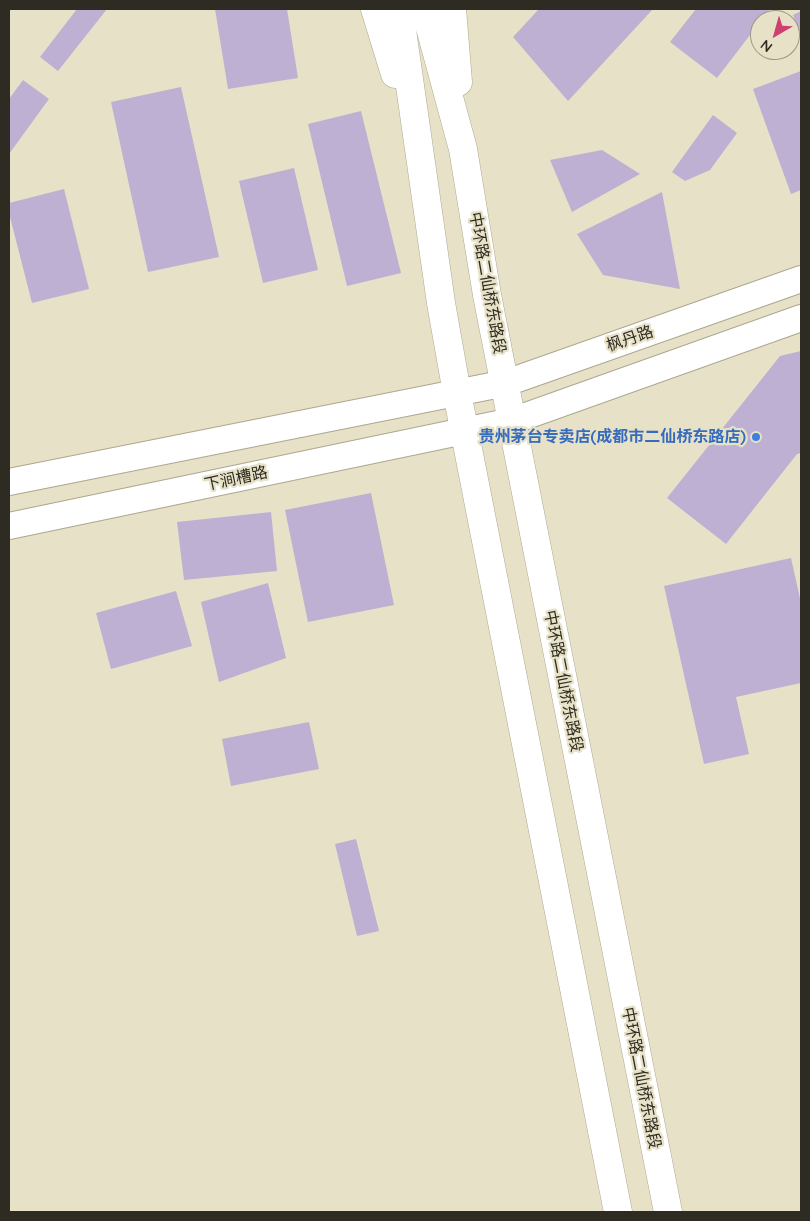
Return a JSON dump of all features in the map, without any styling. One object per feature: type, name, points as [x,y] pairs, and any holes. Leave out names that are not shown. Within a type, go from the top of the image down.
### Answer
[{"type":"main road","points":[[375,9],[418,149]]},
{"type":"main road","points":[[399,9],[418,149],[457,393],[618,1212]]},
{"type":"main road","name":"中环路二仙桥东路段","points":[[425,9],[463,149]]},
{"type":"main road","name":"中环路二仙桥东路段","points":[[452,9],[463,149],[487,295],[506,383],[668,1212]]},
{"type":"street","name":"枫丹路","points":[[457,393],[506,383],[801,279]]},
{"type":"street","points":[[464,431],[512,421],[801,318]]},
{"type":"street","points":[[9,482],[457,393]]},
{"type":"street","name":"下涧槽路","points":[[9,526],[464,431]]},
{"type":"building","points":[[77,9],[107,9],[58,71],[40,57]]},
{"type":"building","points":[[215,9],[287,9],[298,78],[228,89]]},
{"type":"building","points":[[539,9],[653,9],[568,101],[513,37]]},
{"type":"building","points":[[696,9],[770,9],[750,10],[750,35],[717,78],[670,42]]},
{"type":"building","points":[[801,11],[801,36],[800,33]]},
{"type":"building","points":[[801,71],[801,190],[791,194],[753,89]]},
{"type":"building","points":[[23,80],[49,99],[9,154],[9,99]]},
{"type":"building","points":[[181,87],[219,257],[148,272],[111,102]]},
{"type":"building","points":[[361,111],[401,273],[347,286],[308,124]]},
{"type":"building","points":[[713,115],[737,133],[710,170],[685,181],[672,172]]},
{"type":"building","points":[[602,150],[640,174],[572,212],[550,160]]},
{"type":"building","points":[[294,168],[318,270],[263,283],[239,181]]},
{"type":"building","points":[[64,189],[89,289],[32,303],[9,213],[9,203]]},
{"type":"building","points":[[662,192],[680,289],[603,275],[577,234]]},
{"type":"building","points":[[801,351],[801,453],[797,454],[726,544],[667,498],[780,356]]},
{"type":"building","points":[[371,493],[394,605],[308,622],[285,510]]},
{"type":"building","points":[[271,512],[277,571],[184,580],[177,522]]},
{"type":"building","points":[[791,558],[801,603],[801,683],[736,697],[749,754],[704,764],[664,586]]},
{"type":"building","points":[[268,583],[286,658],[219,682],[201,602]]},
{"type":"building","points":[[176,591],[192,646],[111,669],[96,613]]},
{"type":"building","points":[[309,722],[319,769],[231,786],[222,739]]},
{"type":"building","points":[[356,839],[379,931],[357,936],[335,844]]},
{"type":"place","name":"贵州茅台专卖店(成都市二仙桥东路店)","points":[[756,437]]}]
